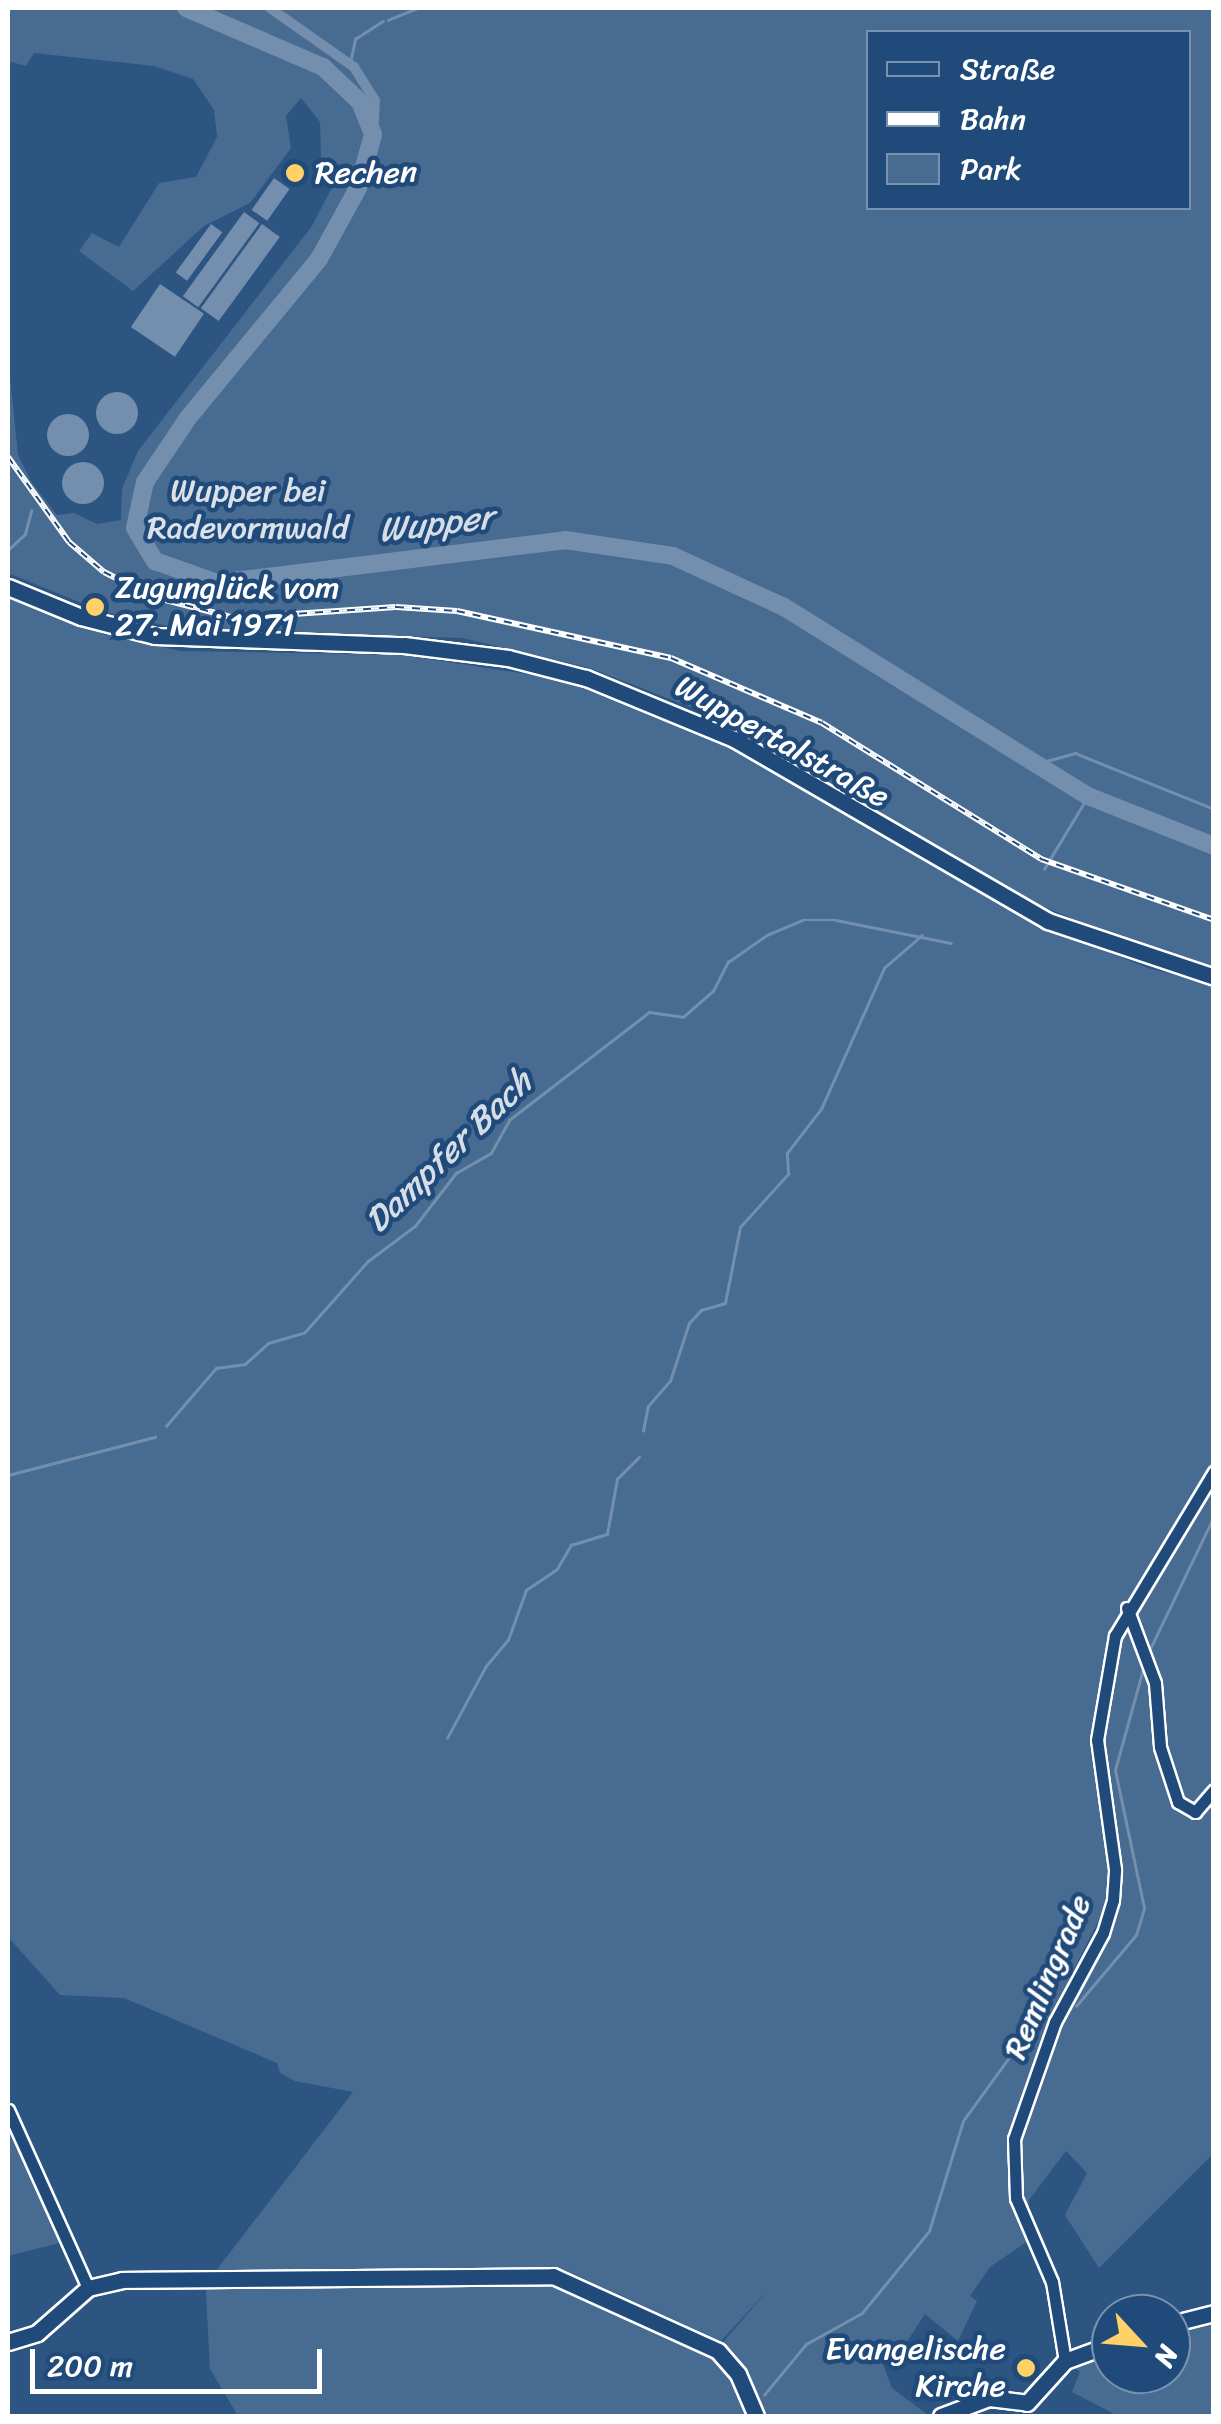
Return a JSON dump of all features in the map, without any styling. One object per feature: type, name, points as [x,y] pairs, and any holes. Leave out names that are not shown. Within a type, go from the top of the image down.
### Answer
[{"type":"main road","name":"Wuppertalstraße","points":[[8,587],[81,618],[155,636],[404,645],[508,658],[586,678],[734,739],[1048,921],[1117,950],[1214,977]]},
{"type":"main road","points":[[8,2342],[38,2333],[88,2288],[122,2280],[563,2278],[709,2346],[742,2381],[756,2416]]},
{"type":"main road","points":[[941,2416],[989,2398],[1027,2403],[1065,2361],[1091,2351]]},
{"type":"street","name":"Remlingrade","points":[[1065,2361],[1052,2282],[1024,2228],[1011,2166],[1019,2116],[1050,2035],[1113,1900],[1097,1721],[1126,1608],[1214,1472]]},
{"type":"street","points":[[1126,1608],[1156,1683],[1160,1747],[1178,1802],[1195,1812],[1214,1790]]},
{"type":"street","points":[[8,2110],[88,2288]]},
{"type":"green space","name":"Wupper bei Radevormwald","points":[[8,8],[1213,8],[1213,966],[1115,937],[1031,901],[716,717],[590,668],[462,638],[181,629],[101,611],[8,573],[8,357],[18,455],[32,483],[57,515],[74,513],[97,524],[121,520],[122,489],[138,451],[312,226],[343,166],[321,158],[320,122],[301,98],[286,116],[291,148],[250,203],[204,226],[133,291],[79,251],[92,233],[119,247],[159,183],[196,177],[217,137],[214,110],[193,79],[154,66],[34,53],[26,66],[8,61]]},
{"type":"green space","points":[[8,597],[103,634],[180,651],[402,655],[560,679],[728,748],[1045,927],[1148,968],[1213,985],[1213,2154],[1099,2268],[1065,2215],[1087,2173],[1066,2151],[1029,2200],[1028,2241],[990,2267],[970,2296],[977,2301],[958,2341],[925,2314],[902,2349],[895,2343],[880,2356],[892,2388],[929,2416],[238,2416],[210,2369],[205,2277],[543,2275],[718,2348],[768,2290],[721,2341],[565,2270],[215,2272],[353,2092],[295,2081],[280,2073],[277,2063],[124,1998],[60,1995],[8,1937]],"holes":[[[1102,1688],[1099,1770],[1116,1886],[1091,1958],[1060,2009],[1055,2007],[1113,1892],[1096,1772],[1094,1721]]]},
{"type":"green space","points":[[8,2114],[67,2241],[8,2256]]},
{"type":"green space","points":[[1213,2317],[1213,2416],[1118,2416],[1072,2392],[1080,2372],[1068,2361],[1091,2354],[1091,2394],[1191,2394],[1191,2322]]},
{"type":"shaded area","points":[[274,178],[290,189],[267,221],[252,210]]},
{"type":"shaded area","points":[[244,212],[259,223],[198,307],[183,296]]},
{"type":"shaded area","points":[[211,224],[222,232],[187,281],[176,273]]},
{"type":"shaded area","points":[[262,224],[280,237],[219,321],[201,308]]},
{"type":"shaded area","points":[[160,284],[204,314],[175,357],[131,327]]},
{"type":"shaded area","points":[[117,392],[132,398],[138,413],[132,428],[117,434],[102,428],[96,413],[102,398]]},
{"type":"shaded area","points":[[68,414],[83,420],[89,435],[83,450],[68,456],[53,450],[47,435],[53,420]]},
{"type":"shaded area","points":[[83,462],[98,468],[104,483],[98,498],[83,504],[68,498],[62,483],[68,468]]},
{"type":"waterway","name":"Wupper","points":[[186,8],[323,67],[360,102],[373,135],[358,188],[319,259],[188,418],[145,482],[135,528],[155,561],[217,583],[565,540],[673,556],[784,607],[1088,796],[1214,846]]},
{"type":"waterway","points":[[270,8],[354,67],[375,100],[373,135]]},
{"type":"waterway","points":[[388,20],[417,8]]},
{"type":"waterway","points":[[350,63],[355,39],[383,21]]},
{"type":"waterway","points":[[8,550],[25,534],[31,511]]},
{"type":"waterway","name":"Wupper","points":[[128,530],[135,528]]},
{"type":"waterway","points":[[1036,764],[1075,753],[1214,809]]},
{"type":"waterway","name":"Dampfer Bach","points":[[1044,869],[1088,796]]},
{"type":"waterway","name":"Dampfer Bach","points":[[166,1426],[216,1368],[245,1364],[268,1343],[304,1333],[368,1261],[415,1226],[456,1173],[491,1153],[509,1120],[649,1012],[683,1017],[713,991],[728,962],[767,935],[803,920],[836,920],[951,943]]},
{"type":"waterway","points":[[643,1431],[648,1406],[670,1381],[689,1323],[701,1310],[725,1303],[740,1227],[788,1174],[787,1153],[821,1109],[884,968],[922,935]]},
{"type":"waterway","name":"Dampfer Bach","points":[[8,1475],[155,1437]]},
{"type":"waterway","points":[[447,1738],[486,1666],[508,1640],[526,1590],[557,1569],[571,1545],[607,1534],[617,1479],[639,1457]]},
{"type":"waterway","points":[[1150,1649],[1214,1516]]},
{"type":"waterway","points":[[1076,2006],[1136,1935],[1144,1908],[1115,1770],[1143,1669]]},
{"type":"waterway","points":[[1036,2022],[1049,2009]]},
{"type":"waterway","points":[[764,2395],[806,2344],[862,2313],[929,2231],[963,2121],[1031,2027]]},
{"type":"railway","points":[[8,457],[69,542],[104,572],[154,597],[235,618],[396,607],[457,611],[671,658],[822,723],[1041,859],[1214,920]]},
{"type":"place","name":"Rechen","points":[[295,173]]},
{"type":"place","name":"Zugunglück vom 27. Mai 1971","points":[[95,607]]},
{"type":"place","name":"Evangelische Kirche","points":[[1026,2368]]}]
